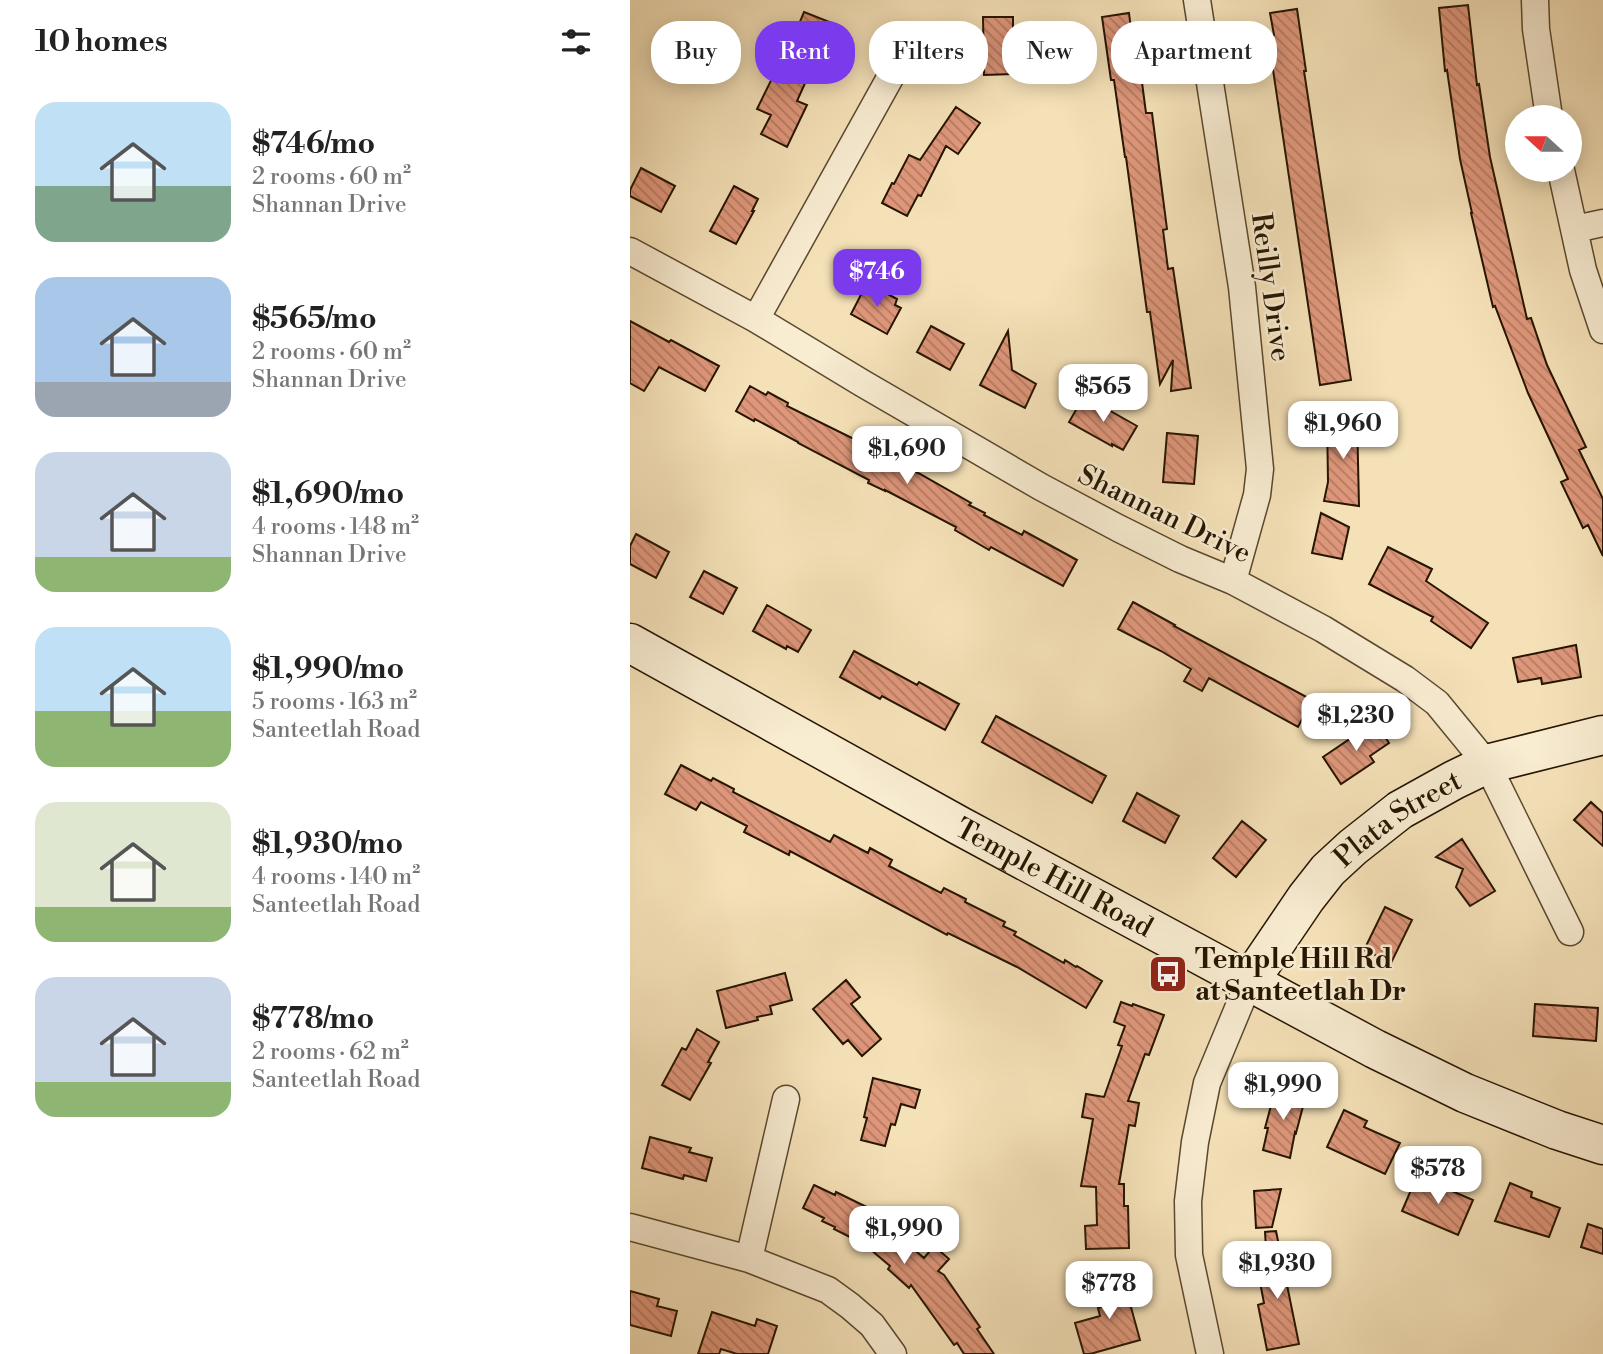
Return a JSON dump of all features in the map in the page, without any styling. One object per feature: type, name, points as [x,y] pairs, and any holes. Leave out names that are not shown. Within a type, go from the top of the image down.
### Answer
[{"type":"main road","name":"Temple Hill Road","points":[[630,643],[960,826],[1375,1049],[1465,1093],[1557,1130],[1603,1145]]},
{"type":"main road","name":"Plata Street","points":[[1250,982],[1328,870],[1400,810],[1487,764],[1603,735]]},
{"type":"street","name":"Reilly Drive","points":[[1197,0],[1242,287],[1261,469],[1257,495],[1233,581]]},
{"type":"street","points":[[1535,0],[1536,29],[1547,105]]},
{"type":"street","points":[[756,319],[887,84]]},
{"type":"street","points":[[1564,182],[1583,270],[1603,330]]},
{"type":"street","points":[[1575,229],[1603,223]]},
{"type":"street","name":"Shannan Drive","points":[[630,251],[756,319],[1063,498],[1180,559],[1233,581],[1323,629],[1405,679],[1437,703],[1487,764],[1570,932]]},
{"type":"street","points":[[1210,1354],[1189,1255],[1188,1201],[1206,1083],[1250,982]]},
{"type":"street","points":[[748,1259],[786,1099]]},
{"type":"street","points":[[630,1227],[748,1259],[828,1290],[872,1325],[893,1354]]},
{"type":"building","points":[[1468,5],[1477,85],[1479,84],[1490,157],[1527,319],[1531,318],[1547,365],[1586,447],[1579,450],[1603,499],[1603,556],[1588,525],[1583,528],[1561,482],[1568,479],[1528,393],[1495,306],[1493,307],[1460,159],[1447,70],[1445,71],[1439,8]]},
{"type":"building","points":[[1297,9],[1351,380],[1320,385],[1275,84],[1277,21],[1271,21],[1270,13]]},
{"type":"building","points":[[804,12],[827,21],[800,21]]},
{"type":"building","points":[[1129,13],[1130,21],[1111,21],[1111,80],[1102,17]]},
{"type":"building","points":[[983,17],[1013,17],[1013,21],[1002,21],[1002,74],[988,75],[988,21],[983,21]]},
{"type":"building","points":[[769,84],[805,84],[797,101],[807,105],[787,147],[761,134],[771,115],[757,109]]},
{"type":"building","points":[[1115,84],[1142,84],[1146,113],[1152,113],[1167,229],[1163,230],[1168,269],[1173,268],[1191,388],[1171,391],[1173,360],[1160,384]]},
{"type":"building","points":[[956,107],[980,123],[958,154],[946,146],[921,196],[918,195],[907,216],[882,203],[909,155],[920,160]]},
{"type":"building","points":[[641,168],[675,186],[661,212],[630,196],[630,190]]},
{"type":"building","points":[[734,186],[758,199],[736,244],[710,231]]},
{"type":"building","points":[[867,283],[897,299],[895,305],[901,308],[887,334],[851,314]]},
{"type":"building","points":[[630,321],[719,366],[705,391],[659,367],[644,391],[630,383]]},
{"type":"building","points":[[931,326],[964,344],[950,370],[917,352]]},
{"type":"building","points":[[1008,331],[1012,370],[1036,384],[1025,408],[980,385]]},
{"type":"building","points":[[750,386],[766,395],[768,392],[788,403],[787,406],[856,440],[854,444],[920,474],[971,503],[969,505],[985,513],[984,515],[1022,535],[1024,531],[1077,560],[1063,586],[991,547],[989,550],[955,530],[956,527],[868,483],[869,480],[736,411]]},
{"type":"building","points":[[1084,396],[1137,426],[1123,450],[1069,422]]},
{"type":"building","points":[[1357,417],[1359,506],[1324,501],[1328,482],[1327,418]]},
{"type":"building","points":[[1167,433],[1198,436],[1194,484],[1163,482]]},
{"type":"building","points":[[1321,513],[1349,527],[1342,559],[1312,553]]},
{"type":"building","points":[[636,534],[669,552],[656,578],[630,564],[630,546]]},
{"type":"building","points":[[1388,547],[1432,569],[1426,581],[1488,623],[1471,648],[1431,621],[1433,617],[1369,584]]},
{"type":"building","points":[[704,571],[737,588],[723,614],[690,597]]},
{"type":"building","points":[[1133,602],[1312,700],[1298,727],[1209,678],[1202,691],[1184,681],[1191,669],[1118,629]]},
{"type":"building","points":[[767,605],[811,630],[798,652],[787,646],[786,649],[753,631]]},
{"type":"building","points":[[1576,645],[1581,677],[1542,684],[1541,678],[1518,682],[1513,658]]},
{"type":"building","points":[[854,651],[959,704],[945,730],[840,677]]},
{"type":"building","points":[[996,716],[1106,776],[1092,803],[982,742]]},
{"type":"building","points":[[1375,722],[1389,743],[1370,756],[1374,762],[1341,784],[1323,757]]},
{"type":"building","points":[[681,765],[711,781],[713,778],[734,789],[733,792],[830,842],[834,835],[868,853],[870,848],[892,860],[889,866],[941,893],[944,888],[966,899],[965,902],[1005,922],[1003,926],[1016,932],[1014,935],[1102,981],[1086,1008],[1017,967],[948,933],[947,935],[790,851],[789,855],[744,832],[747,826],[701,802],[696,810],[665,794]]},
{"type":"building","points":[[1137,793],[1179,816],[1165,843],[1123,821]]},
{"type":"building","points":[[1591,802],[1603,813],[1603,846],[1574,820]]},
{"type":"building","points":[[1242,821],[1266,840],[1236,877],[1213,858]]},
{"type":"building","points":[[1462,839],[1495,891],[1470,906],[1456,887],[1463,869],[1436,857]]},
{"type":"building","points":[[1385,907],[1412,920],[1391,963],[1364,950]]},
{"type":"building","points":[[785,973],[792,1000],[770,1006],[772,1014],[757,1017],[758,1020],[726,1028],[717,991]]},
{"type":"building","points":[[846,980],[860,997],[851,1004],[881,1039],[862,1056],[848,1040],[843,1044],[813,1009]]},
{"type":"building","points":[[1121,1002],[1164,1015],[1149,1055],[1145,1054],[1128,1101],[1139,1103],[1135,1126],[1129,1125],[1119,1184],[1124,1184],[1124,1206],[1128,1206],[1129,1248],[1086,1249],[1085,1226],[1097,1225],[1096,1187],[1081,1186],[1093,1119],[1082,1117],[1086,1094],[1104,1097],[1122,1046],[1118,1045],[1125,1026],[1114,1022]]},
{"type":"building","points":[[1535,1004],[1598,1008],[1596,1041],[1533,1036]]},
{"type":"building","points":[[697,1029],[719,1042],[708,1062],[711,1063],[690,1100],[662,1085],[682,1048],[686,1050]]},
{"type":"building","points":[[873,1078],[920,1090],[915,1108],[901,1104],[895,1125],[891,1124],[885,1146],[861,1140]]},
{"type":"building","points":[[1276,1087],[1306,1095],[1290,1158],[1263,1150],[1268,1128],[1265,1128]]},
{"type":"building","points":[[1344,1110],[1367,1121],[1364,1127],[1400,1143],[1385,1174],[1327,1147]]},
{"type":"building","points":[[650,1137],[691,1148],[689,1152],[712,1158],[706,1181],[684,1175],[683,1179],[642,1168]]},
{"type":"building","points":[[1417,1176],[1473,1200],[1458,1235],[1402,1211]]},
{"type":"building","points":[[1510,1183],[1532,1192],[1531,1197],[1560,1208],[1549,1237],[1495,1221]]},
{"type":"building","points":[[814,1185],[835,1195],[836,1192],[883,1215],[879,1223],[906,1248],[909,1245],[924,1258],[934,1246],[949,1259],[938,1271],[944,1275],[980,1327],[977,1329],[994,1354],[964,1354],[957,1343],[954,1345],[911,1285],[909,1288],[888,1269],[890,1266],[864,1244],[834,1229],[835,1227],[822,1221],[824,1218],[803,1208]]},
{"type":"building","points":[[1281,1189],[1272,1227],[1256,1228],[1254,1191]]},
{"type":"building","points":[[1588,1224],[1603,1229],[1603,1254],[1581,1247]]},
{"type":"building","points":[[1276,1231],[1299,1344],[1267,1350],[1258,1305],[1264,1303],[1260,1282],[1268,1281],[1265,1232]]},
{"type":"building","points":[[1119,1278],[1125,1300],[1129,1300],[1140,1340],[1084,1354],[1075,1323],[1100,1316],[1098,1308],[1101,1307],[1095,1285]]},
{"type":"building","points":[[630,1291],[659,1299],[657,1306],[677,1311],[671,1336],[630,1325]]},
{"type":"building","points":[[712,1312],[755,1326],[757,1319],[777,1326],[768,1354],[737,1354],[721,1349],[719,1354],[698,1354]]},
{"type":"place","name":"Temple Hill Rd at Santeetlah Dr","points":[[1168,974]]}]
